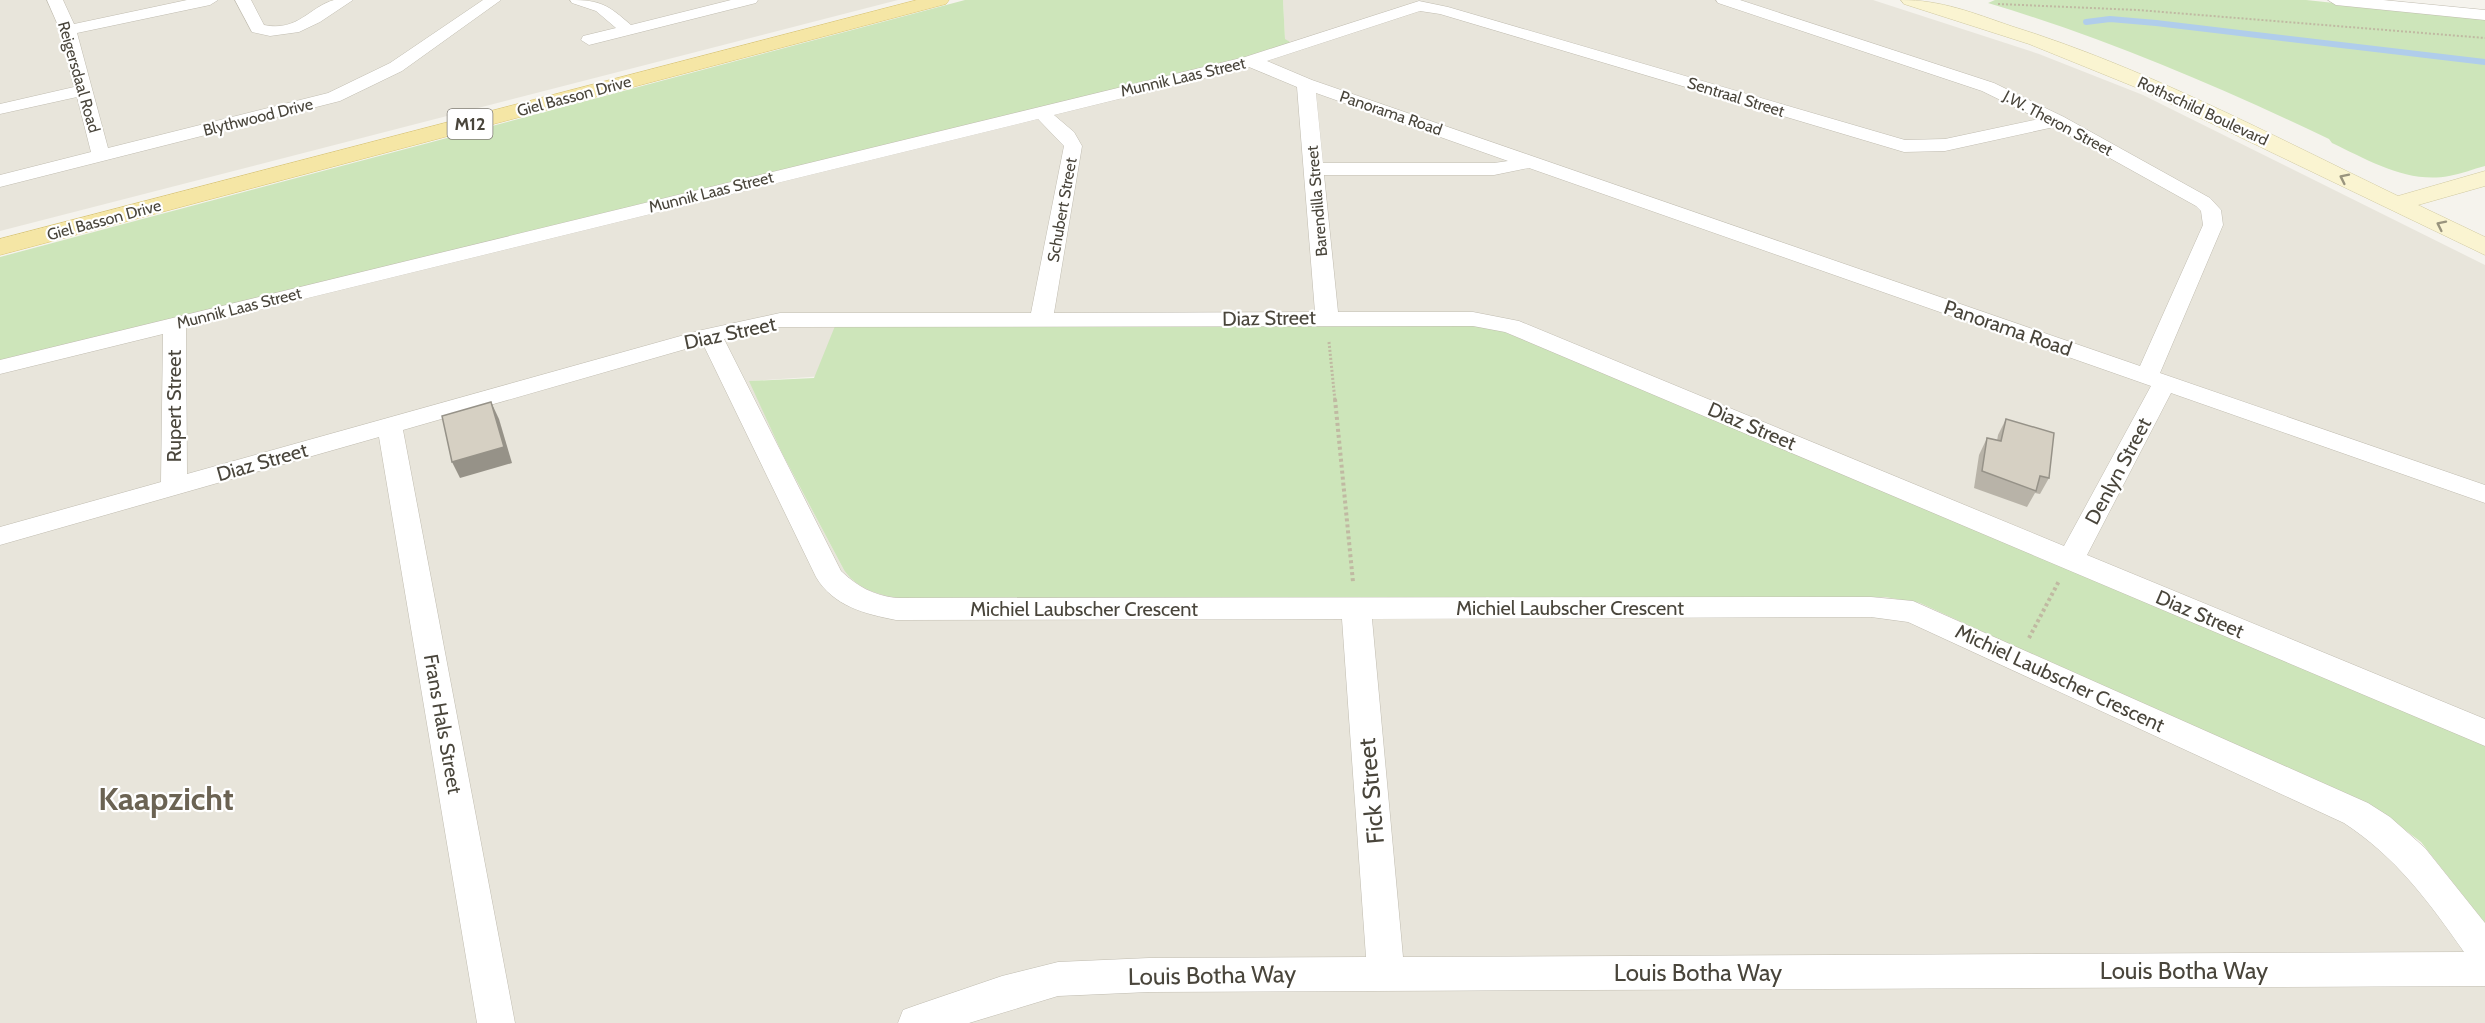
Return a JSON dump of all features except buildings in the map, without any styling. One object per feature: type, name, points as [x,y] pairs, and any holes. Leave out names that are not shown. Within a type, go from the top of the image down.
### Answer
[{"type":"main road","name":"Giel Basson Drive","points":[[0,247],[939,0]]},
{"type":"street","name":"Reigersdaal Road","points":[[55,0],[68,30],[101,156]]},
{"type":"street","points":[[68,30],[210,0]]},
{"type":"street","points":[[243,0],[258,29],[266,31],[297,27],[345,0]]},
{"type":"street","name":"Blythwood Drive","points":[[0,181],[334,97],[396,67],[493,0]]},
{"type":"street","points":[[578,0],[602,8],[627,30]]},
{"type":"street","points":[[590,40],[750,0]]},
{"type":"street","name":"J.W. Theron Street","points":[[1724,0],[1988,87],[2193,195],[2211,210],[2213,225],[2156,379]]},
{"type":"street","name":"Rothschild Boulevard","points":[[1911,0],[2026,37],[2129,76],[2212,113],[2485,247]]},
{"type":"street","name":"Rothschild Boulevard","points":[[1953,0],[2145,66],[2233,104],[2485,224]]},
{"type":"street","points":[[2336,0],[2485,15]]},
{"type":"street","name":"Sentraal Street","points":[[1415,3],[1904,146],[1945,145],[2056,121]]},
{"type":"street","name":"Munnik Laas Street","points":[[0,367],[1040,111],[1251,62],[1415,3]]},
{"type":"street","name":"Panorama Road","points":[[1251,62],[1306,84],[2485,494]]},
{"type":"street","name":"Barendilla Street","points":[[1306,84],[1327,317]]},
{"type":"street","points":[[0,109],[84,90]]},
{"type":"street","name":"Schubert Street","points":[[1040,111],[1067,136],[1072,146],[1041,321]]},
{"type":"street","name":"Panorama Road","points":[[1315,170],[1494,169],[1532,162]]},
{"type":"street","points":[[2396,204],[2485,178]]},
{"type":"street","name":"Diaz Street","points":[[0,536],[710,335],[780,320],[1041,321],[1327,317],[1473,319],[1511,326],[2485,733]]},
{"type":"street","name":"Rupert Street","points":[[174,488],[175,324]]},
{"type":"street","name":"Michiel Laubscher Crescent","points":[[710,335],[830,577],[845,594],[864,604],[896,609],[1871,607],[1913,612],[2356,813],[2378,826],[2415,858],[2485,952]]},
{"type":"street","name":"Denlyn Street","points":[[2071,560],[2156,379]]},
{"type":"street","name":"Frans Hals Street","points":[[390,426],[496,1023]]},
{"type":"street","name":"Fick Street","points":[[1356,608],[1386,974]]},
{"type":"street","name":"Louis Botha Way","points":[[917,1023],[1002,994],[1058,979],[1149,975],[2485,969]]},
{"type":"path","points":[[1996,4],[2138,10],[2485,38]]},
{"type":"path","points":[[1327,317],[1356,608]]},
{"type":"path","points":[[2018,659],[2071,560]]},
{"type":"shaded area","points":[[0,0],[898,0],[0,231]]},
{"type":"shaded area","points":[[1283,0],[1873,0],[2039,54],[2143,95],[2485,265],[2485,743],[1500,330],[750,381],[782,453],[844,570],[907,599],[1885,597],[1920,603],[2370,807],[2405,829],[2434,856],[2485,923],[2485,1023],[0,1023],[0,360],[1291,42],[1285,40]]},
{"type":"green space","points":[[965,0],[1283,0],[1285,39],[1292,43],[1238,60],[0,360],[0,257]]},
{"type":"green space","points":[[1995,0],[2306,0],[2485,19],[2485,166],[2434,178],[2403,174],[2374,163],[2287,119],[2161,64],[1988,3]]},
{"type":"green space","points":[[1480,325],[1500,330],[2485,743],[2485,923],[2421,842],[2388,817],[1920,603],[1885,597],[907,599],[880,594],[864,588],[844,570],[782,453],[749,381],[814,378],[835,326]]},
{"type":"waterway","points":[[2086,22],[2110,19],[2156,23],[2485,62]]},
{"type":"district","name":"Kaapzicht","points":[[166,798]]}]
